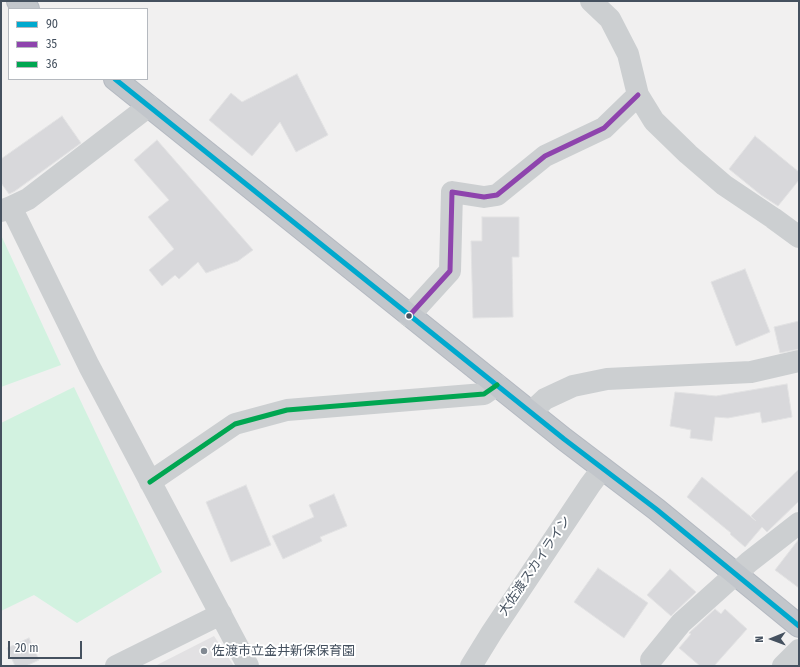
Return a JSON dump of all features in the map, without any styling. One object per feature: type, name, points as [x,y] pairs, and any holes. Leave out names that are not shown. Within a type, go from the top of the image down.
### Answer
[{"type":"highway","points":[[18,1],[27,8]]},
{"type":"highway","points":[[116,80],[408,316],[602,469],[656,509],[799,626]]},
{"type":"street","points":[[591,1],[610,19],[628,54],[638,95],[654,122],[724,185],[799,237]]},
{"type":"street","points":[[408,316],[450,271],[452,192],[484,197],[497,195],[545,156],[604,128],[638,95]]},
{"type":"street","points":[[149,106],[28,199],[6,209],[248,666]]},
{"type":"street","points":[[531,412],[544,399],[573,386],[606,379],[751,372],[799,361]]},
{"type":"street","points":[[150,482],[235,424],[287,410],[484,394],[497,385]]},
{"type":"street","name":"大佐渡スカイライン","points":[[471,666],[496,625],[602,469]]},
{"type":"street","points":[[651,660],[681,623],[749,562],[799,523]]},
{"type":"street","points":[[116,666],[221,614]]},
{"type":"street","points":[[783,666],[799,650]]},
{"type":"shaded area","name":"佐渡市立金井新保保育園","points":[[214,636],[234,666],[155,666]]},
{"type":"green space","points":[[1,235],[61,365],[1,387]]},
{"type":"green space","points":[[74,387],[162,572],[77,623],[34,595],[1,611],[1,423]]},
{"type":"building","points":[[297,74],[328,135],[296,152],[280,122],[252,156],[209,120],[231,93],[242,102]]},
{"type":"building","points":[[62,116],[81,143],[9,194],[1,183],[1,159]]},
{"type":"building","points":[[755,136],[799,172],[799,180],[778,206],[761,195],[729,169]]},
{"type":"building","points":[[157,140],[253,250],[238,261],[206,273],[198,262],[179,279],[175,275],[162,286],[149,270],[174,249],[148,217],[169,200],[134,160]]},
{"type":"building","points":[[482,217],[519,217],[519,257],[512,257],[513,317],[473,318],[471,241],[482,241]]},
{"type":"building","points":[[745,269],[770,332],[736,346],[711,282]]},
{"type":"building","points":[[799,321],[799,349],[780,353],[774,327]]},
{"type":"building","points":[[787,384],[792,417],[762,423],[760,412],[728,418],[715,417],[712,441],[690,438],[691,430],[670,426],[675,392],[716,396]]},
{"type":"building","points":[[799,469],[799,501],[767,532],[762,527],[745,547],[730,534],[731,533],[687,497],[702,477],[756,521],[751,516]]},
{"type":"building","points":[[246,485],[271,545],[231,562],[206,502]]},
{"type":"building","points":[[334,494],[347,526],[320,537],[322,541],[283,559],[272,536],[314,517],[309,505]]},
{"type":"building","points":[[799,539],[799,588],[775,570]]},
{"type":"building","points":[[598,568],[648,603],[624,638],[574,602]]},
{"type":"building","points":[[670,569],[696,592],[671,616],[647,595]]},
{"type":"building","points":[[715,609],[721,614],[725,609],[747,629],[714,666],[700,666],[679,648],[691,634],[689,633]]},
{"type":"building","points":[[29,638],[39,660],[26,666],[15,666],[7,648]]},
{"type":"transit line","name":"90","points":[[116,80],[564,439],[656,509],[799,626]]},
{"type":"transit line","name":"35","points":[[409,316],[450,271],[452,192],[484,197],[497,195],[545,156],[604,128],[638,95]]},
{"type":"transit line","name":"36","points":[[150,482],[235,424],[287,410],[484,394],[497,385]]},
{"type":"place","name":"佐渡市立金井新保保育園","points":[[204,651]]}]
